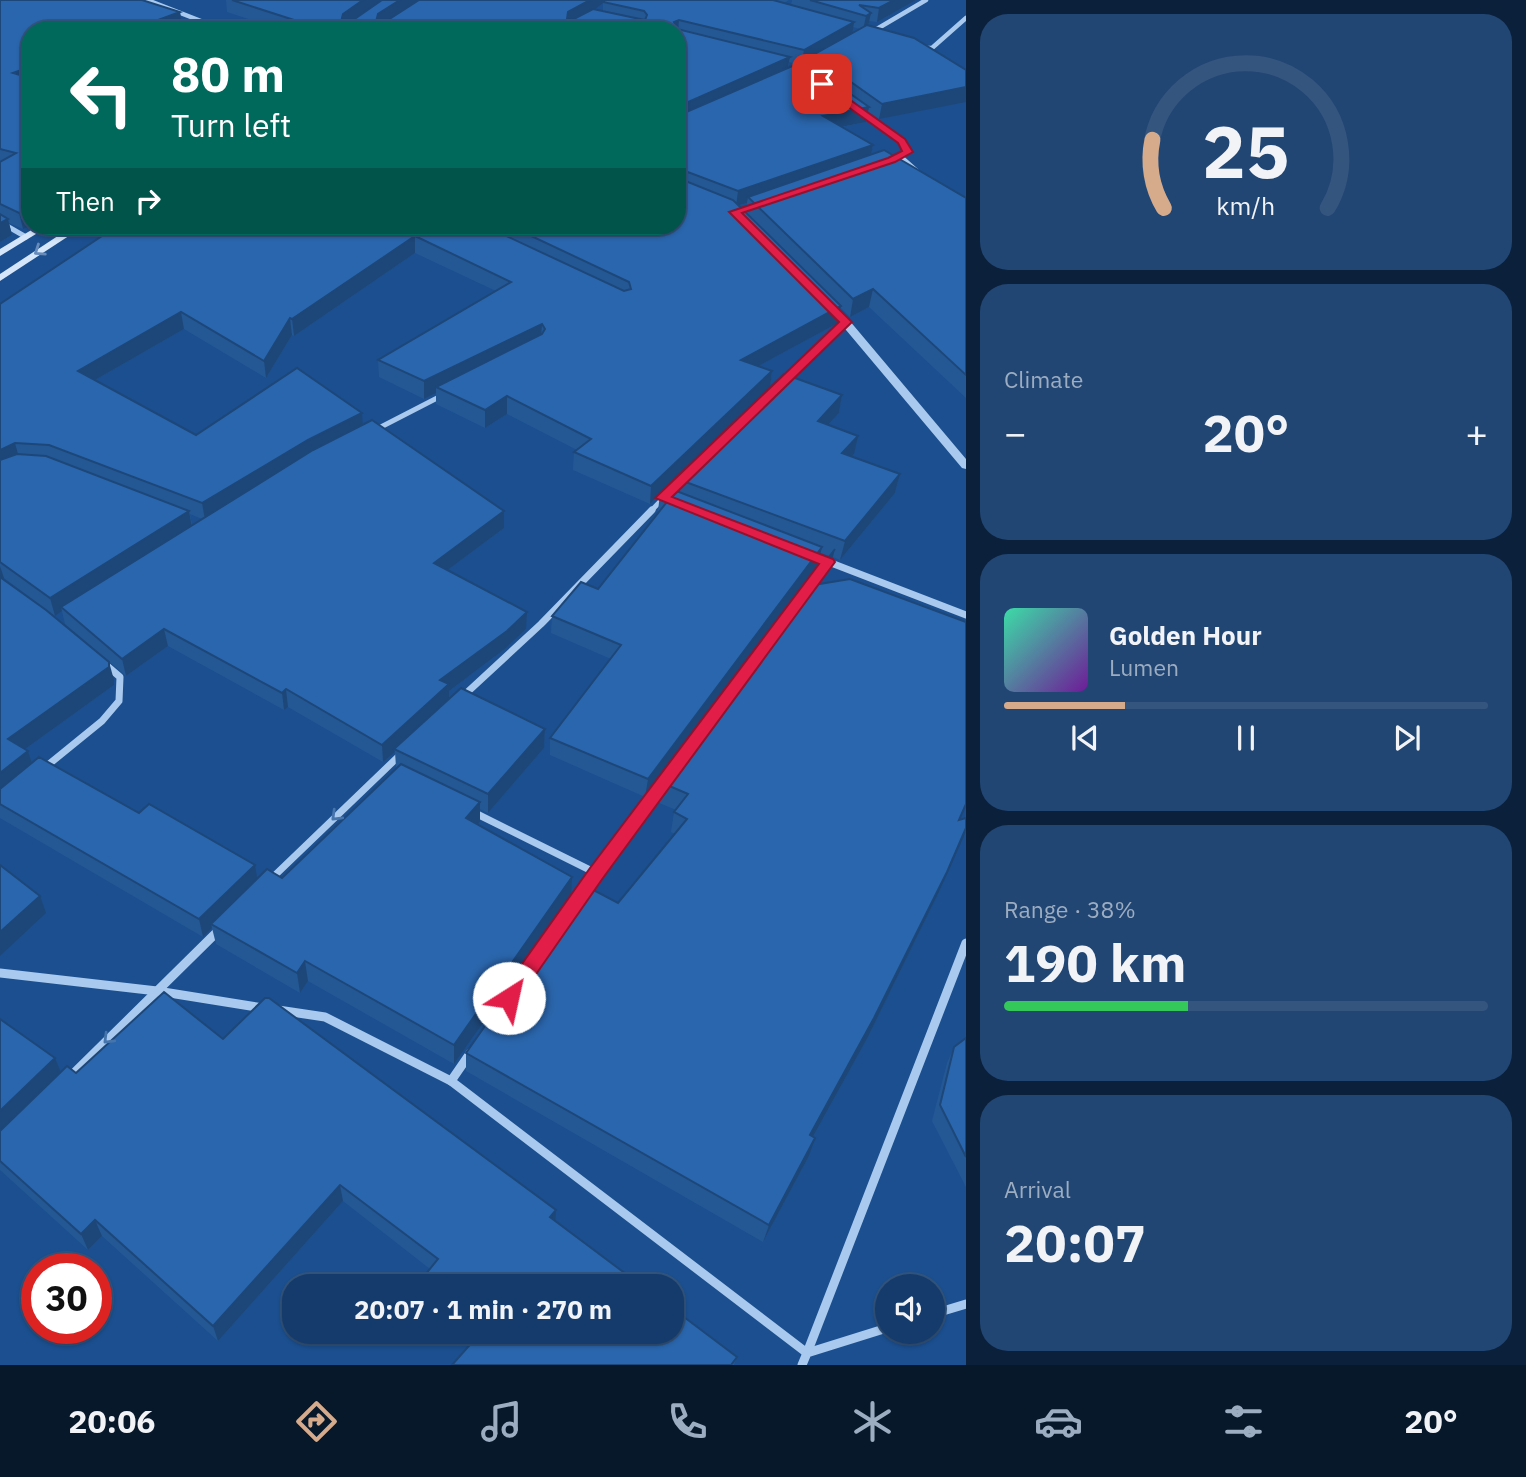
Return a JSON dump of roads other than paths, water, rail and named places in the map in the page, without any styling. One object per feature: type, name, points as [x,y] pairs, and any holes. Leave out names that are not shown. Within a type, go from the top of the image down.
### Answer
[{"type":"main road","points":[[0,253],[29,235]]},
{"type":"main road","points":[[0,278],[65,235]]},
{"type":"street","points":[[147,0],[201,21]]},
{"type":"street","points":[[879,38],[868,34],[926,0]]},
{"type":"street","points":[[913,49],[932,48],[966,18]]},
{"type":"street","points":[[857,110],[902,142],[908,152],[878,164]]},
{"type":"street","points":[[900,156],[928,180]]},
{"type":"street","points":[[0,222],[21,234]]},
{"type":"street","points":[[23,235],[26,237]]},
{"type":"street","points":[[818,294],[846,322],[966,466]]},
{"type":"street","points":[[778,387],[846,322]]},
{"type":"street","points":[[371,432],[455,389]]},
{"type":"street","points":[[453,705],[541,624],[682,479]]},
{"type":"street","points":[[662,498],[675,503]]},
{"type":"street","points":[[802,552],[966,615]]},
{"type":"street","points":[[820,573],[828,562]]},
{"type":"street","points":[[30,779],[102,721],[119,701],[120,677],[102,661]]},
{"type":"street","points":[[266,885],[404,751]]},
{"type":"street","points":[[385,769],[397,775]]},
{"type":"street","points":[[573,906],[671,773]]},
{"type":"street","points":[[459,806],[596,873]]},
{"type":"street","points":[[58,1089],[226,923]]},
{"type":"street","points":[[802,1365],[966,943]]},
{"type":"street","points":[[0,973],[157,991],[325,1017],[451,1081],[807,1353]]},
{"type":"street","points":[[451,1081],[474,1048]]},
{"type":"street","points":[[945,1310],[966,1304]]},
{"type":"street","points":[[807,1353],[875,1332]]}]
